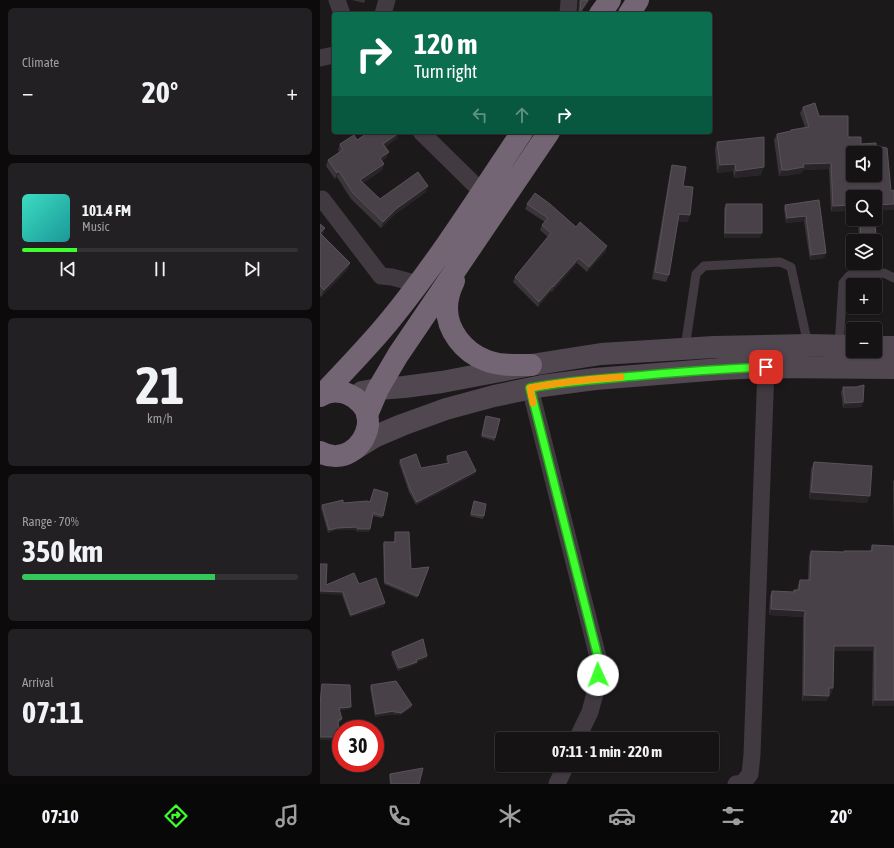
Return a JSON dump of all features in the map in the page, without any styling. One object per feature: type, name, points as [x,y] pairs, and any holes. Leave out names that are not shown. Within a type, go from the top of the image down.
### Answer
[{"type":"highway","points":[[601,12],[610,0]]},
{"type":"highway","points":[[630,12],[638,0]]},
{"type":"highway","points":[[322,395],[370,344],[418,284],[521,134]]},
{"type":"highway","points":[[367,414],[378,389],[398,355],[548,134]]},
{"type":"highway","points":[[469,251],[451,286],[448,297],[447,308],[452,330],[466,349],[485,360],[505,364],[531,365]]},
{"type":"highway","points":[[322,395],[334,391],[350,394],[366,409],[368,421],[367,431],[362,441],[355,449],[346,454],[336,456],[322,455]]},
{"type":"main road","points":[[350,394],[378,389],[442,382],[531,365],[601,354],[685,348],[808,345],[846,346]]},
{"type":"main road","points":[[882,347],[894,347]]},
{"type":"main road","points":[[355,449],[376,436],[438,412],[494,396],[542,386],[595,379],[722,369],[766,367],[894,368]]},
{"type":"street","points":[[337,0],[341,12]]},
{"type":"street","points":[[384,12],[387,0]]},
{"type":"street","points":[[568,12],[569,0]]},
{"type":"street","points":[[320,58],[332,55]]},
{"type":"street","points":[[423,134],[482,192]]},
{"type":"street","points":[[322,199],[381,276],[392,276],[418,284]]},
{"type":"street","points":[[736,784],[743,783],[750,774],[752,754],[766,367]]},
{"type":"street","points":[[530,388],[600,665],[597,686],[590,712],[580,732]]},
{"type":"street","points":[[557,784],[563,772]]},
{"type":"lane","points":[[685,348],[696,274],[704,266],[780,262],[792,267],[808,345]]},
{"type":"lane","points":[[846,346],[843,283],[850,275],[884,273],[894,278]]},
{"type":"building","points":[[581,0],[588,0],[580,12]]},
{"type":"building","points":[[815,103],[819,116],[848,116],[848,137],[861,137],[861,144],[876,143],[876,146],[846,146],[846,182],[882,182],[882,147],[887,148],[891,191],[894,190],[894,204],[882,205],[882,190],[846,190],[846,205],[833,206],[831,163],[803,164],[804,167],[782,170],[777,134],[809,127],[803,107]]},
{"type":"building","points":[[366,134],[397,134],[383,144],[389,152],[380,158],[384,164],[360,180],[380,199],[418,172],[428,186],[396,209],[383,222],[353,193],[339,171],[337,173],[328,160],[343,150],[340,144],[354,135],[357,140]]},
{"type":"building","points":[[764,137],[764,167],[736,171],[735,164],[720,165],[717,142]]},
{"type":"building","points":[[672,165],[686,167],[683,186],[693,187],[690,215],[679,214],[669,275],[655,272]]},
{"type":"building","points":[[535,193],[576,227],[580,222],[607,246],[589,267],[579,258],[539,302],[515,277],[551,233],[542,225],[548,218],[527,204]]},
{"type":"building","points":[[819,200],[826,253],[811,255],[806,216],[787,218],[785,205]]},
{"type":"building","points":[[726,204],[762,204],[762,233],[725,233]]},
{"type":"building","points":[[320,224],[325,228],[320,233]]},
{"type":"building","points":[[860,226],[875,226],[876,234],[861,234]]},
{"type":"building","points":[[320,233],[350,263],[324,290],[320,286]]},
{"type":"building","points":[[864,385],[863,402],[845,403],[843,387],[856,387]]},
{"type":"building","points":[[486,416],[500,419],[495,438],[482,435]]},
{"type":"building","points":[[466,451],[476,471],[417,502],[410,489],[400,460],[416,454],[421,468],[449,463],[447,456]]},
{"type":"building","points":[[814,462],[872,466],[870,496],[811,492]]},
{"type":"building","points":[[374,489],[388,493],[383,516],[373,513],[370,529],[358,529],[357,527],[329,530],[322,505],[343,500],[343,503],[370,502]]},
{"type":"building","points":[[474,501],[486,504],[484,516],[471,514]]},
{"type":"building","points":[[395,532],[409,532],[411,569],[429,567],[418,596],[385,582],[384,542],[395,542]]},
{"type":"building","points":[[872,545],[894,546],[894,700],[875,700],[875,646],[834,646],[833,688],[829,688],[829,696],[804,695],[805,611],[771,609],[772,591],[794,592],[794,590],[799,590],[800,580],[810,580],[811,551],[872,551]]},
{"type":"building","points":[[320,564],[327,564],[326,585],[354,573],[359,584],[376,578],[385,603],[351,615],[343,592],[320,591]]},
{"type":"building","points":[[423,639],[427,656],[416,660],[417,662],[399,668],[392,652]]},
{"type":"building","points":[[396,681],[412,705],[401,713],[394,711],[376,714],[371,685]]},
{"type":"building","points":[[322,684],[350,685],[351,707],[339,708],[342,719],[332,720],[332,737],[320,737],[320,705]]},
{"type":"building","points":[[423,768],[419,784],[391,784],[390,774]]},
{"type":"slow traffic","points":[[533,403],[530,388],[621,377]]},
{"type":"route","points":[[598,675],[600,665],[530,388],[595,379],[766,367]]}]
